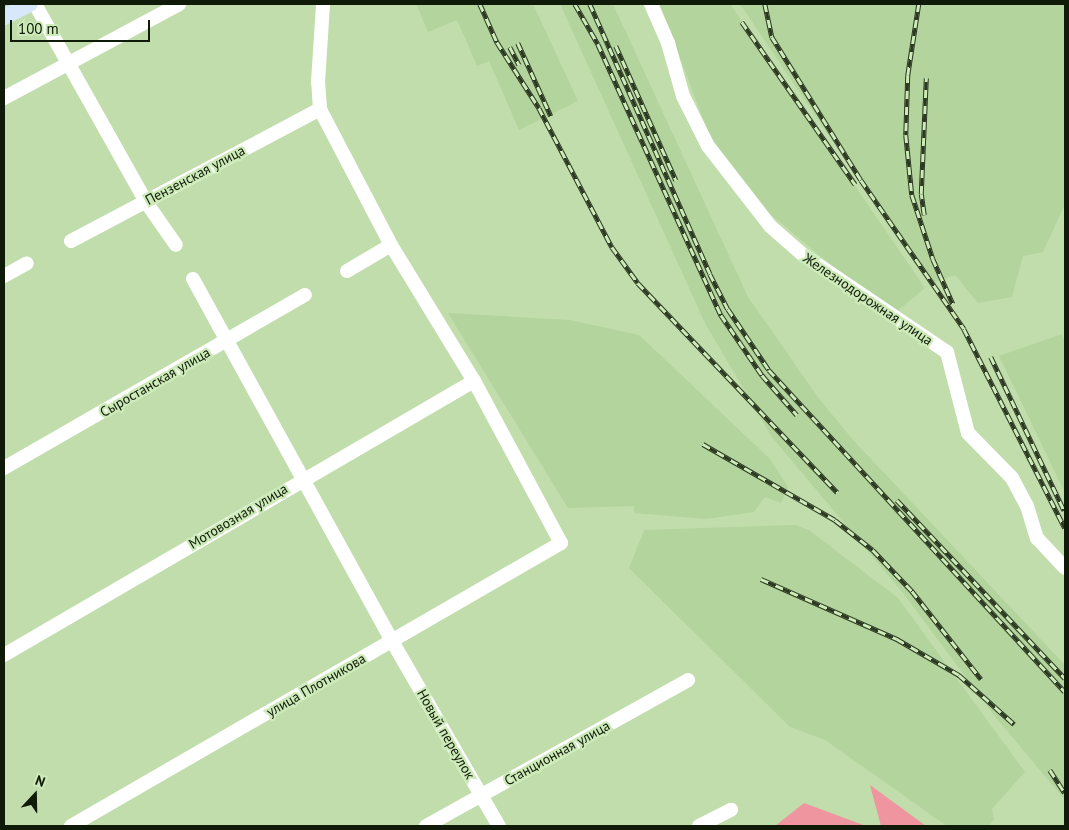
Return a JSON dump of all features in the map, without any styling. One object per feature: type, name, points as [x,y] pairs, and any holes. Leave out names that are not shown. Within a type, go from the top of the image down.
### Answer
[{"type":"main road","points":[[4,17],[30,4]]},
{"type":"street","points":[[35,4],[146,202],[176,246]]},
{"type":"street","points":[[4,98],[179,4]]},
{"type":"street","points":[[323,4],[318,82],[320,109],[390,245],[474,381]]},
{"type":"street","name":"Железнодорожная улица","points":[[651,4],[683,96],[708,146],[770,226],[802,254],[947,352],[968,433],[1012,478],[1027,506],[1037,538],[1065,568]]},
{"type":"street","name":"Пензенская улица","points":[[71,241],[320,109]]},
{"type":"street","points":[[347,271],[390,245]]},
{"type":"street","points":[[4,276],[27,263]]},
{"type":"street","name":"Новый переулок","points":[[193,279],[392,641],[499,826]]},
{"type":"street","name":"Сыростанская улица","points":[[4,468],[305,295]]},
{"type":"street","name":"Мотовозная улица","points":[[4,655],[304,478],[474,381]]},
{"type":"street","name":"улица Плотникова","points":[[71,826],[561,543],[474,381]]},
{"type":"street","name":"Станционная улица","points":[[426,826],[688,680]]},
{"type":"street","points":[[699,826],[731,810]]},
{"type":"shaded area","points":[[416,4],[533,4],[578,101],[519,130],[489,61],[477,66],[457,20],[428,32]]},
{"type":"shaded area","points":[[560,4],[613,4],[748,297],[820,400],[854,441],[1065,665],[1065,800],[997,719],[903,593],[771,436],[705,323]]},
{"type":"shaded area","points":[[660,4],[730,4],[925,288],[896,312],[848,279],[770,214],[709,135]]},
{"type":"shaded area","points":[[740,4],[1065,4],[1065,204],[1043,252],[1023,256],[1012,297],[978,303],[955,275],[929,284]]},
{"type":"shaded area","points":[[448,313],[570,320],[639,335],[769,458],[788,487],[781,503],[765,497],[754,512],[706,519],[634,513],[634,506],[568,508]]},
{"type":"shaded area","points":[[1062,334],[1065,342],[1065,493],[999,356]]},
{"type":"shaded area","points":[[795,525],[809,530],[898,598],[1025,772],[992,809],[994,819],[989,826],[947,826],[825,740],[790,727],[629,568],[644,530]]},
{"type":"shaded area","points":[[870,785],[926,826],[881,826]]},
{"type":"shaded area","points":[[804,803],[866,826],[775,826]]},
{"type":"railway","points":[[480,4],[497,42],[539,108],[612,247],[638,283],[837,492]]},
{"type":"railway","points":[[575,4],[598,44],[721,315],[762,375],[797,415]]},
{"type":"railway","points":[[590,4],[710,274],[728,309],[769,370],[1065,692]]},
{"type":"railway","points":[[765,4],[772,37],[861,180],[964,329],[1065,528]]},
{"type":"railway","points":[[919,4],[908,75],[906,135],[912,195],[933,259],[953,304]]},
{"type":"railway","points":[[742,22],[855,184]]},
{"type":"railway","points":[[518,43],[551,116]]},
{"type":"railway","points":[[616,46],[676,180]]},
{"type":"railway","points":[[510,47],[519,65]]},
{"type":"railway","points":[[924,215],[921,194],[926,78]]},
{"type":"railway","points":[[991,357],[1064,510]]},
{"type":"railway","points":[[703,444],[835,520],[873,550],[912,591],[981,679]]},
{"type":"railway","points":[[897,500],[1065,678]]},
{"type":"railway","points":[[761,579],[897,639],[959,675],[1014,724]]},
{"type":"railway","points":[[1050,770],[1065,793]]}]
